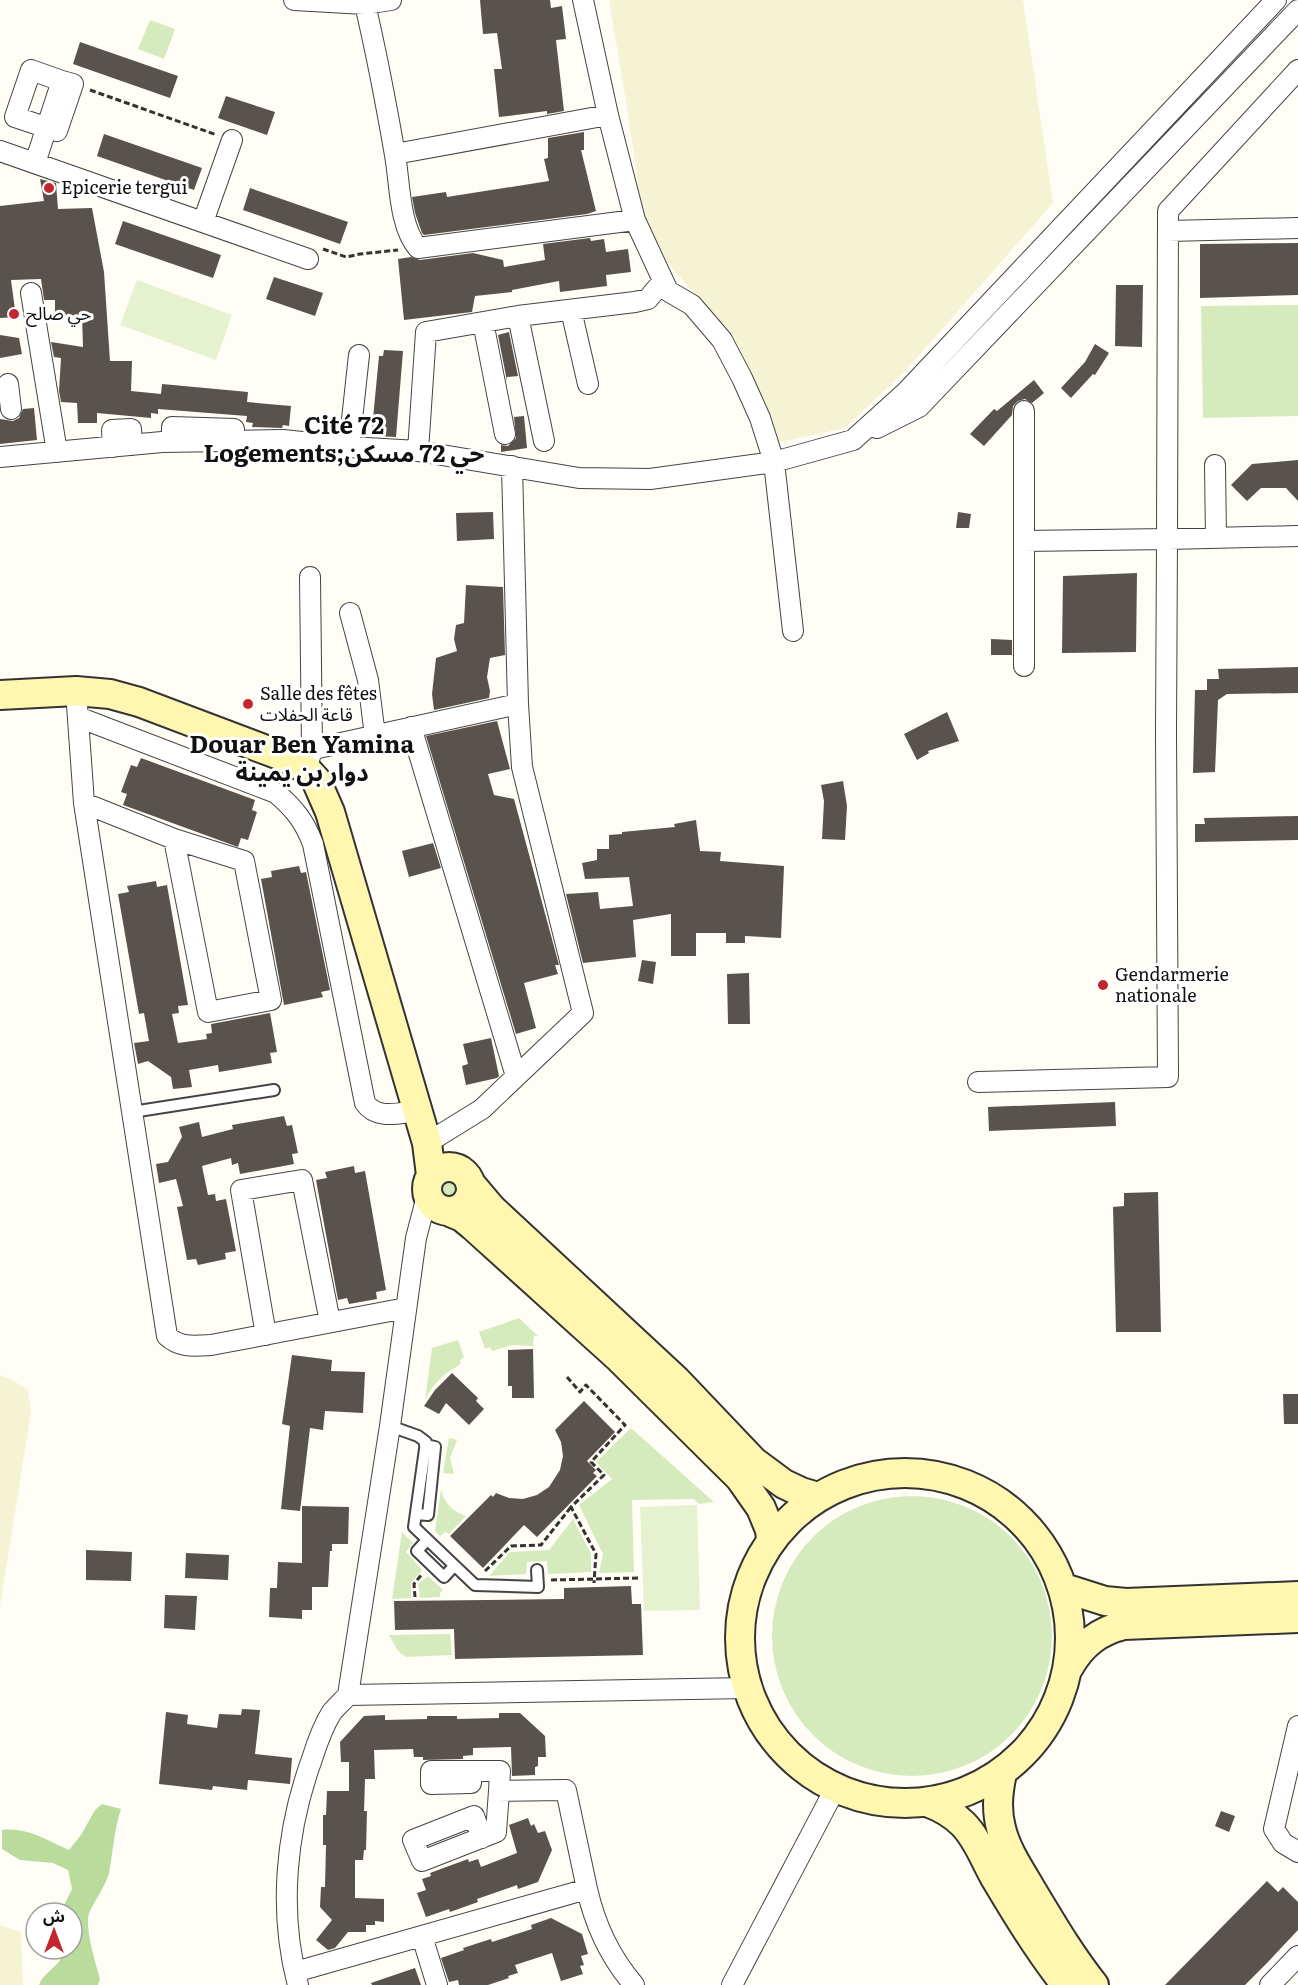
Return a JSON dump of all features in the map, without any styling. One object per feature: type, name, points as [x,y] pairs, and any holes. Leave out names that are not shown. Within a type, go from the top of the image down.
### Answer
[{"type":"main road","points":[[0,695],[77,704],[110,694],[300,758],[316,780],[330,812],[427,1143],[462,1217],[618,1357],[740,1478],[761,1508],[770,1530],[771,1540]]},
{"type":"main road","points":[[446,1187],[492,1209],[676,1380],[753,1461],[784,1484],[818,1497]]},
{"type":"main road","points":[[1069,1667],[1072,1640],[1070,1614],[1064,1588],[1049,1555],[1039,1540],[1021,1519],[1000,1502],[976,1488],[924,1473],[869,1476],[818,1497],[792,1516],[771,1540],[747,1586],[739,1637],[746,1688],[760,1719],[780,1747],[806,1771],[835,1788],[880,1802],[927,1802],[966,1792],[1002,1773],[1046,1726],[1075,1656],[1102,1632],[1124,1625],[1298,1617]]},
{"type":"main road","points":[[1064,1588],[1095,1598],[1126,1603],[1298,1596]]},
{"type":"main road","points":[[1002,1773],[998,1791],[998,1810],[1007,1846],[1057,1934],[1094,1985]]},
{"type":"main road","points":[[927,1802],[947,1811],[971,1835],[1041,1952],[1066,1985]]},
{"type":"street","points":[[294,0],[364,2],[392,0]]},
{"type":"street","points":[[583,0],[608,115],[635,220],[668,291],[692,305],[722,340],[760,418],[774,462],[794,631]]},
{"type":"street","points":[[912,400],[1276,0]]},
{"type":"street","points":[[364,2],[395,154],[406,226],[410,239],[418,248],[635,220]]},
{"type":"street","points":[[10,452],[57,452],[172,442],[283,441],[418,451],[579,478],[650,479],[774,462],[853,440],[912,400],[1298,10]]},
{"type":"street","points":[[35,163],[47,128],[62,81],[31,70],[15,117],[47,128]]},
{"type":"street","points":[[978,1082],[1168,1077],[1166,744],[1168,211],[1298,70]]},
{"type":"street","points":[[395,154],[608,115]]},
{"type":"street","points":[[203,222],[232,140]]},
{"type":"street","points":[[0,151],[203,222],[312,253]]},
{"type":"street","points":[[1168,231],[1298,228]]},
{"type":"street","points":[[418,451],[426,332],[518,316],[648,299],[663,281]]},
{"type":"street","points":[[31,293],[57,452]]},
{"type":"street","points":[[571,310],[588,384]]},
{"type":"street","points":[[518,316],[544,441]]},
{"type":"street","points":[[483,322],[505,434]]},
{"type":"street","points":[[349,447],[359,356]]},
{"type":"street","points":[[8,384],[11,409]]},
{"type":"street","points":[[1024,411],[1024,666]]},
{"type":"street","points":[[1215,465],[1216,538]]},
{"type":"street","points":[[427,1143],[482,1108],[583,1012],[525,784],[521,757],[512,466]]},
{"type":"street","points":[[1024,542],[1298,536]]},
{"type":"street","points":[[310,577],[300,758],[411,727],[518,704]]},
{"type":"street","points":[[350,613],[368,680],[375,736]]},
{"type":"street","points":[[406,1308],[211,1345],[183,1346],[167,1336],[84,803],[77,704],[276,793],[293,807],[308,830],[313,844],[365,1103],[373,1111],[383,1114],[417,1111]]},
{"type":"street","points":[[411,727],[516,1076]]},
{"type":"street","points":[[84,803],[174,839],[244,861],[271,1000],[208,1012],[174,839]]},
{"type":"street","points":[[266,1335],[241,1190],[302,1180],[330,1322]]},
{"type":"street","points":[[446,1187],[416,1238],[390,1426],[348,1695],[332,1713],[323,1732],[307,1771],[296,1812],[289,1854],[287,1896],[289,1938],[297,1979],[422,1936],[588,1889]]},
{"type":"street","points":[[348,1695],[746,1688]]},
{"type":"street","points":[[1298,1726],[1274,1828],[1283,1843],[1298,1852]]},
{"type":"street","points":[[471,1771],[500,1771],[496,1832],[482,1838]]},
{"type":"street","points":[[732,1985],[835,1788]]},
{"type":"street","points":[[499,1791],[566,1790],[598,1927],[616,1961],[634,1985]]},
{"type":"street","points":[[422,1936],[437,1985]]},
{"type":"street","points":[[1270,1985],[1296,1960]]},
{"type":"lane","points":[[132,1112],[274,1090]]},
{"type":"lane","points":[[390,1426],[418,1436],[426,1442],[414,1527],[475,1586],[538,1587],[537,1575]]},
{"type":"path","points":[[87,90],[232,140]]},
{"type":"path","points":[[312,253],[345,257],[418,248]]},
{"type":"path","points":[[472,1583],[511,1546],[541,1545],[571,1507],[604,1475],[591,1462],[625,1425],[586,1385],[580,1392],[567,1377]]},
{"type":"path","points":[[571,1507],[596,1554],[594,1581]]},
{"type":"path","points":[[537,1575],[594,1581],[638,1578]]},
{"type":"shaded area","points":[[609,0],[1023,0],[1053,203],[907,369],[845,428],[777,443],[735,343],[668,263],[643,219]]},
{"type":"shaded area","points":[[0,1375],[28,1390],[31,1412],[0,1606]]},
{"type":"shaded area","points":[[0,1925],[21,1932],[23,1985],[0,1985]]},
{"type":"green space","points":[[150,20],[175,29],[164,59],[138,49]]},
{"type":"green space","points":[[137,280],[232,315],[216,360],[120,325]]},
{"type":"green space","points":[[1298,305],[1298,416],[1203,418],[1201,306]]},
{"type":"green space","points":[[447,1177],[452,1178],[458,1184],[458,1194],[452,1200],[447,1201],[442,1200],[436,1194],[435,1189],[436,1184],[442,1178]]},
{"type":"green space","points":[[519,1318],[538,1336],[534,1336],[533,1346],[512,1345],[492,1351],[490,1347],[485,1349],[479,1332]]},
{"type":"green space","points":[[458,1340],[464,1357],[460,1360],[461,1364],[440,1379],[425,1400],[432,1348]]},
{"type":"green space","points":[[631,1428],[714,1502],[699,1504],[694,1499],[632,1500],[634,1572],[599,1573],[603,1554],[579,1505],[612,1479],[596,1462]]},
{"type":"green space","points":[[449,1438],[457,1440],[450,1458],[454,1474],[443,1473]]},
{"type":"green space","points":[[441,1490],[450,1507],[466,1516],[449,1534],[445,1532],[440,1536],[435,1531]]},
{"type":"green space","points":[[912,1496],[953,1502],[990,1520],[1011,1537],[1028,1558],[1046,1595],[1052,1636],[1046,1677],[1028,1714],[1011,1735],[990,1752],[953,1770],[912,1776],[871,1770],[834,1752],[813,1735],[796,1714],[778,1677],[772,1636],[778,1595],[796,1558],[813,1537],[834,1520],[871,1502]]},
{"type":"green space","points":[[697,1505],[700,1610],[644,1611],[640,1507]]},
{"type":"green space","points":[[573,1519],[591,1554],[591,1572],[548,1574],[547,1561],[527,1562],[526,1574],[489,1576],[510,1552],[549,1550]]},
{"type":"green space","points":[[402,1532],[413,1543],[406,1552],[422,1570],[411,1583],[411,1598],[392,1599]]},
{"type":"green space","points":[[428,1576],[443,1590],[440,1597],[420,1598],[418,1584]]},
{"type":"green space","points":[[450,1634],[452,1655],[406,1657],[398,1651],[389,1635]]},
{"type":"green space","points":[[102,1804],[121,1809],[109,1873],[88,1917],[91,1944],[100,1979],[98,1985],[39,1985],[59,1961],[84,1961],[84,1901],[66,1901],[72,1889],[68,1870],[53,1863],[20,1860],[2,1849],[2,1830],[28,1832],[69,1850],[81,1835],[95,1810]]},
{"type":"building","points":[[480,0],[550,0],[551,8],[562,6],[566,39],[556,40],[564,111],[499,117],[494,69],[502,69],[497,33],[483,34]]},
{"type":"building","points":[[80,42],[178,76],[170,98],[73,64]]},
{"type":"building","points":[[226,96],[275,112],[267,135],[218,118]]},
{"type":"building","points":[[584,132],[584,150],[581,150],[596,211],[424,235],[422,233],[412,197],[446,192],[447,197],[549,181],[544,159],[548,158],[548,138]]},
{"type":"building","points":[[104,134],[202,168],[194,190],[97,156]]},
{"type":"building","points":[[40,179],[56,183],[58,209],[92,208],[104,272],[110,361],[132,361],[131,391],[161,394],[162,384],[248,392],[247,402],[291,406],[289,426],[283,425],[282,428],[252,427],[253,423],[246,422],[247,416],[158,409],[158,414],[151,413],[151,418],[97,413],[97,423],[78,423],[77,403],[61,402],[59,391],[61,358],[54,357],[51,342],[83,347],[82,315],[55,316],[55,300],[44,300],[41,279],[11,280],[16,317],[0,318],[0,206],[44,201]]},
{"type":"building","points":[[250,188],[348,222],[340,244],[243,210]]},
{"type":"building","points":[[123,221],[221,255],[213,278],[115,244]]},
{"type":"building","points":[[590,238],[591,241],[604,239],[606,252],[628,249],[631,272],[606,275],[607,286],[560,292],[559,281],[512,290],[512,292],[475,296],[472,312],[404,320],[398,259],[411,257],[420,260],[473,253],[503,260],[504,267],[545,260],[543,244]]},
{"type":"building","points":[[1298,243],[1298,295],[1200,298],[1200,244]]},
{"type":"building","points":[[274,277],[323,293],[315,316],[266,299]]},
{"type":"building","points":[[1116,285],[1143,285],[1142,347],[1115,346]]},
{"type":"building","points":[[509,332],[518,376],[507,377],[507,381],[498,335]]},
{"type":"building","points":[[0,335],[19,338],[22,354],[0,358]]},
{"type":"building","points":[[1095,344],[1109,353],[1095,375],[1093,374],[1071,398],[1061,388],[1085,362]]},
{"type":"building","points":[[384,350],[403,351],[396,437],[376,436],[377,429],[372,429],[379,356],[383,356]]},
{"type":"building","points":[[1034,380],[1044,393],[1032,403],[1025,399],[1018,401],[1013,406],[1012,415],[984,446],[970,434],[994,409],[997,411]]},
{"type":"building","points":[[34,408],[37,440],[0,444],[0,419],[13,421],[19,418],[23,409]]},
{"type":"building","points":[[524,416],[527,448],[501,452],[501,445],[508,446],[516,438],[514,417]]},
{"type":"building","points":[[1298,460],[1298,501],[1286,488],[1261,488],[1247,501],[1231,485],[1252,464]]},
{"type":"building","points":[[493,512],[494,539],[457,541],[456,513]]},
{"type":"building","points":[[958,512],[971,514],[969,528],[956,528]]},
{"type":"building","points":[[1137,573],[1136,652],[1062,653],[1063,576]]},
{"type":"building","points":[[466,585],[503,587],[505,655],[490,658],[487,677],[489,698],[434,710],[432,694],[436,658],[457,651],[454,639],[456,625],[464,623]]},
{"type":"building","points":[[991,639],[1012,640],[1012,655],[991,655]]},
{"type":"building","points":[[1298,667],[1298,693],[1227,694],[1218,700],[1215,772],[1193,773],[1195,690],[1207,690],[1207,679],[1219,679],[1218,669]]},
{"type":"building","points":[[947,712],[959,741],[928,751],[929,753],[917,760],[904,734]]},
{"type":"building","points":[[497,721],[510,769],[488,774],[494,795],[514,799],[559,965],[555,965],[558,974],[524,983],[536,1028],[516,1034],[426,736]]},
{"type":"building","points":[[141,758],[255,800],[252,810],[257,812],[248,840],[241,838],[238,847],[123,805],[127,794],[121,792],[131,765],[137,767]]},
{"type":"building","points":[[843,781],[847,806],[845,840],[822,839],[824,801],[821,785]]},
{"type":"building","points":[[1298,816],[1298,840],[1195,842],[1195,824],[1205,824],[1204,818]]},
{"type":"building","points":[[696,820],[700,851],[721,852],[720,861],[784,866],[781,938],[745,936],[745,943],[726,943],[726,933],[696,933],[696,956],[671,956],[671,914],[633,920],[636,957],[583,963],[566,894],[598,892],[600,909],[633,906],[629,877],[585,879],[582,863],[597,860],[597,849],[609,849],[609,835],[675,827],[674,824]]},
{"type":"building","points":[[433,843],[441,868],[409,877],[402,851]]},
{"type":"building","points":[[299,866],[301,873],[306,872],[330,990],[321,992],[323,997],[284,1005],[261,879],[272,877],[271,871]]},
{"type":"building","points":[[156,881],[157,887],[167,885],[188,1005],[178,1006],[179,1013],[172,1014],[178,1043],[207,1039],[206,1034],[212,1033],[211,1024],[270,1013],[277,1052],[270,1053],[272,1063],[219,1072],[218,1065],[189,1070],[192,1087],[173,1089],[171,1077],[148,1061],[138,1064],[134,1043],[149,1041],[144,1013],[139,1014],[118,894],[129,892],[127,886]]},
{"type":"building","points":[[642,960],[656,962],[653,984],[638,981]]},
{"type":"building","points":[[749,973],[750,1024],[728,1024],[727,974]]},
{"type":"building","points":[[491,1038],[499,1076],[466,1085],[462,1066],[468,1064],[463,1044]]},
{"type":"building","points":[[1115,1102],[1116,1126],[989,1131],[988,1107]]},
{"type":"building","points":[[284,1116],[287,1126],[292,1125],[298,1153],[292,1154],[294,1164],[240,1174],[238,1163],[232,1165],[231,1158],[202,1166],[208,1195],[215,1194],[216,1201],[226,1199],[236,1251],[225,1253],[226,1259],[198,1265],[196,1259],[187,1260],[177,1207],[183,1206],[176,1179],[159,1183],[156,1164],[168,1162],[182,1137],[179,1127],[199,1122],[202,1137],[233,1129],[232,1125]]},
{"type":"building","points":[[354,1166],[355,1173],[365,1171],[386,1290],[376,1292],[377,1299],[349,1304],[347,1298],[338,1300],[316,1180],[327,1178],[325,1172]]},
{"type":"building","points":[[1158,1192],[1161,1332],[1116,1332],[1113,1207],[1124,1206],[1124,1193]]},
{"type":"building","points":[[533,1349],[534,1398],[512,1398],[512,1386],[508,1386],[508,1350]]},
{"type":"building","points":[[292,1355],[332,1360],[331,1371],[365,1372],[363,1413],[325,1411],[323,1430],[310,1428],[300,1511],[281,1509],[290,1426],[282,1424]]},
{"type":"building","points":[[452,1373],[478,1398],[476,1401],[484,1409],[469,1425],[446,1403],[439,1414],[424,1406],[435,1390]]},
{"type":"building","points":[[1283,1394],[1298,1394],[1298,1424],[1284,1424]]},
{"type":"building","points":[[584,1401],[615,1432],[587,1461],[596,1470],[593,1473],[597,1476],[537,1537],[524,1525],[483,1568],[450,1536],[491,1495],[493,1497],[496,1493],[509,1498],[523,1499],[537,1495],[549,1487],[560,1470],[563,1456],[561,1442],[555,1430]]},
{"type":"building","points":[[302,1506],[349,1507],[348,1544],[332,1544],[328,1587],[312,1587],[312,1610],[302,1610],[302,1619],[269,1617],[270,1588],[277,1588],[278,1562],[302,1563]]},
{"type":"building","points":[[86,1550],[132,1552],[131,1581],[86,1580]]},
{"type":"building","points":[[186,1553],[229,1555],[228,1580],[185,1578]]},
{"type":"building","points":[[631,1586],[632,1604],[641,1604],[643,1655],[455,1659],[454,1629],[395,1630],[394,1601],[564,1599],[564,1588]]},
{"type":"building","points":[[165,1595],[197,1596],[195,1630],[164,1628]]},
{"type":"building","points":[[242,1709],[260,1710],[255,1754],[292,1758],[290,1784],[248,1780],[247,1790],[213,1786],[212,1790],[159,1784],[166,1712],[188,1715],[187,1724],[217,1728],[219,1714],[241,1715]]},
{"type":"building","points":[[499,1713],[520,1713],[545,1736],[546,1757],[538,1757],[535,1775],[512,1776],[511,1747],[473,1748],[473,1755],[463,1756],[463,1759],[423,1760],[423,1757],[414,1757],[413,1749],[374,1750],[375,1779],[365,1779],[366,1850],[364,1850],[363,1860],[355,1860],[355,1898],[384,1899],[384,1922],[375,1921],[375,1925],[366,1925],[366,1932],[348,1932],[335,1948],[328,1950],[316,1940],[332,1920],[320,1907],[321,1887],[325,1887],[326,1845],[323,1845],[323,1815],[326,1815],[327,1791],[349,1791],[349,1762],[341,1762],[340,1742],[364,1716],[385,1715],[385,1720],[427,1719],[427,1716],[457,1716],[457,1719],[499,1718]]},
{"type":"building","points":[[1221,1811],[1235,1816],[1229,1832],[1215,1826]]},
{"type":"building","points":[[528,1818],[531,1826],[534,1824],[538,1833],[545,1831],[552,1850],[538,1882],[518,1889],[517,1885],[477,1899],[478,1902],[450,1912],[449,1909],[426,1917],[417,1893],[426,1890],[422,1879],[431,1876],[430,1873],[468,1859],[469,1862],[478,1859],[481,1867],[517,1853],[509,1825]]},
{"type":"building","points":[[1267,1881],[1278,1892],[1283,1887],[1298,1902],[1298,1930],[1266,1964],[1245,1985],[1165,1985]]},
{"type":"building","points":[[551,1918],[582,1934],[588,1954],[581,1956],[584,1965],[580,1966],[583,1974],[561,1981],[552,1953],[515,1965],[518,1973],[488,1985],[459,1985],[458,1980],[449,1982],[441,1958],[491,1939],[492,1942],[532,1929],[531,1925]]},
{"type":"building","points":[[415,1968],[421,1985],[372,1985],[371,1983]]},
{"type":"place","name":"Epicerie tergui","points":[[49,188]]},
{"type":"place","name":"حي صالح","points":[[14,314]]},
{"type":"place","name":"Salle des fêtes قاعة الحفلات","points":[[248,704]]},
{"type":"place","name":"Gendarmerie nationale","points":[[1103,985]]},
{"type":"district","name":"Cité 72 Logements;حي 72 مسكن","points":[[344,440]]},
{"type":"district","name":"Douar Ben Yamina دوار بن يمينة","points":[[302,759]]}]
